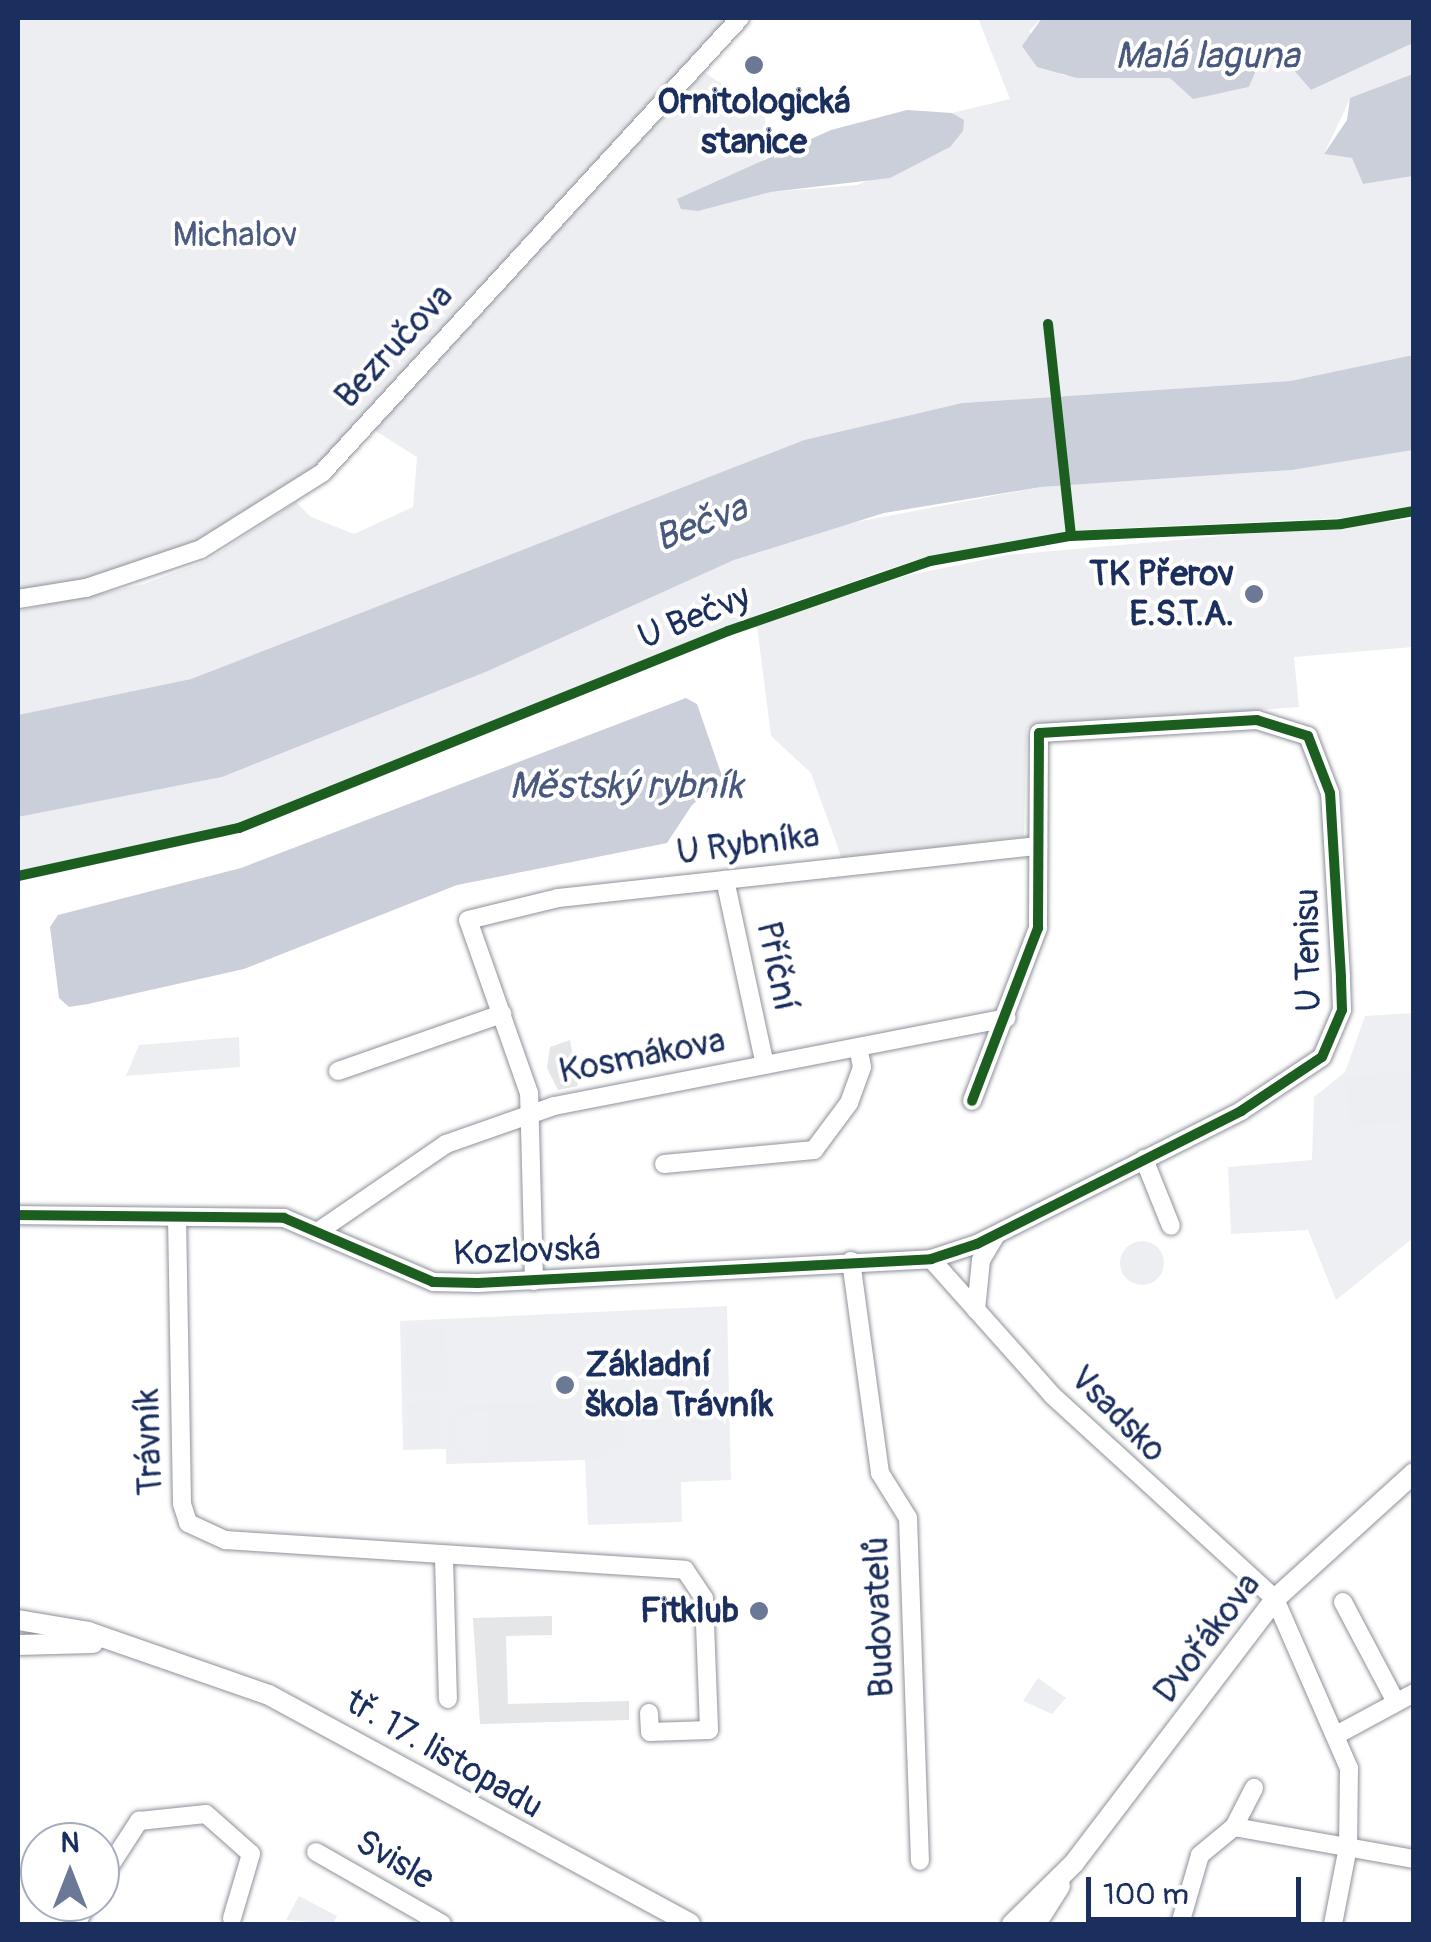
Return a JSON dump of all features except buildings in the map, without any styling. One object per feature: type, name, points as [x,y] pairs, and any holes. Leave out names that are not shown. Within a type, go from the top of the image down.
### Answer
[{"type":"main road","name":"Dvořákova","points":[[1036,1924],[1074,1863],[1275,1599],[1414,1473]]},
{"type":"main road","name":"tř. 17. listopadu","points":[[18,1620],[159,1655],[270,1695],[690,1924]]},
{"type":"main road","name":"tř. 17. listopadu","points":[[18,1645],[95,1643],[159,1655]]},
{"type":"main road","name":"Dvořákova","points":[[1012,1924],[1074,1863]]},
{"type":"street","name":"Bezručova","points":[[18,600],[86,588],[201,549],[322,473],[740,18]]},
{"type":"street","name":"U Tenisu","points":[[932,1259],[997,1234],[1300,1078],[1336,1034],[1342,1010],[1338,905],[1321,756],[1289,724],[1257,720],[1039,733],[1038,846]]},
{"type":"street","name":"U Rybníka","points":[[502,1014],[468,920],[558,898],[1038,846]]},
{"type":"street","points":[[972,1101],[1007,1018],[1038,928],[1038,846]]},
{"type":"street","name":"Příční","points":[[726,880],[765,1065]]},
{"type":"street","points":[[338,1071],[502,1014],[531,1117],[534,1280]]},
{"type":"street","name":"Kosmákova","points":[[319,1231],[446,1144],[554,1106],[1007,1018]]},
{"type":"street","points":[[664,1164],[814,1150],[849,1102],[862,1067],[858,1046]]},
{"type":"street","points":[[1144,1160],[1171,1226]]},
{"type":"street","name":"Kozlovská","points":[[18,1216],[262,1214],[319,1231],[433,1282],[932,1259]]},
{"type":"street","name":"Trávník","points":[[178,1216],[182,1504],[188,1522],[225,1540],[444,1558],[685,1570],[704,1598],[709,1730],[650,1732],[649,1714]]},
{"type":"street","points":[[976,1310],[981,1260],[997,1234]]},
{"type":"street","name":"Vsadsko","points":[[932,1259],[1151,1492],[1275,1599]]},
{"type":"street","name":"Budovatelů","points":[[850,1261],[880,1472],[908,1518],[920,1860]]},
{"type":"street","points":[[444,1558],[448,1699]]},
{"type":"street","points":[[1275,1599],[1340,1733],[1350,1788],[1348,1847],[1333,1924]]},
{"type":"street","points":[[1343,1602],[1396,1702]]},
{"type":"street","points":[[1340,1733],[1414,1692]]},
{"type":"street","points":[[1180,1924],[1200,1855],[1234,1827],[1254,1788]]},
{"type":"street","points":[[120,1850],[140,1820],[206,1814],[251,1854],[232,1918]]},
{"type":"street","points":[[1234,1827],[1414,1859]]},
{"type":"street","name":"Svisle","points":[[316,1852],[442,1924]]},
{"type":"shaded area","points":[[1413,1013],[1413,1238],[1336,1300],[1308,1230],[1231,1234],[1228,1167],[1312,1160],[1314,1097],[1345,1072],[1365,1016]]},
{"type":"shaded area","name":"Základní škola Trávník","points":[[727,1306],[731,1480],[681,1482],[682,1522],[588,1525],[585,1460],[446,1464],[446,1449],[403,1450],[400,1321]]},
{"type":"green space","name":"Michalov","points":[[18,18],[728,18],[328,458],[222,535],[84,584],[18,594]]},
{"type":"green space","points":[[978,18],[1042,18],[1029,31],[1062,75],[1171,78],[1227,92],[1249,87],[1263,54],[1291,67],[1311,90],[1413,43],[1413,74],[1350,99],[1324,154],[1352,158],[1363,184],[1413,176],[1413,355],[1290,381],[962,403],[804,440],[191,679],[18,715],[18,611],[144,584],[208,560],[296,502],[311,517],[354,534],[413,507],[417,457],[374,430],[704,72],[764,113],[769,155],[697,211],[771,192],[857,185],[950,147],[964,120],[952,113],[1010,99]]},
{"type":"green space","points":[[1413,450],[1413,506],[1342,518],[1081,530],[913,561],[775,608],[239,824],[18,871],[18,817],[222,777],[488,671],[734,560],[840,525],[1041,487],[1292,470]]},
{"type":"green space","points":[[1413,519],[1413,647],[1294,657],[1299,707],[1027,728],[1024,837],[842,859],[811,773],[771,736],[757,626],[905,576],[1007,555]]},
{"type":"green space","points":[[239,1037],[240,1067],[126,1076],[139,1045]]},
{"type":"green space","points":[[1413,1072],[1413,1121],[1350,1126],[1346,1077]]},
{"type":"green space","points":[[1142,1241],[1158,1247],[1164,1263],[1158,1279],[1142,1285],[1126,1279],[1120,1263],[1126,1247]]},
{"type":"green space","points":[[406,1326],[445,1326],[446,1390],[407,1390]]},
{"type":"green space","points":[[626,1399],[625,1440],[604,1458],[472,1463],[454,1454],[448,1439],[451,1417],[465,1405]],"holes":[[[470,1412],[489,1412],[490,1455],[468,1454],[457,1442],[457,1422]]]},
{"type":"green space","points":[[439,1402],[440,1448],[409,1449],[408,1403]]},
{"type":"green space","points":[[1038,1678],[1066,1698],[1052,1714],[1023,1701]]},
{"type":"green space","points":[[299,1896],[337,1916],[333,1924],[286,1920]]},
{"type":"water","name":"Malá laguna","points":[[1042,18],[1413,18],[1413,43],[1311,90],[1291,67],[1263,54],[1249,87],[1193,99],[1170,78],[1077,78],[1037,67],[1022,46]]},
{"type":"water","points":[[1413,74],[1413,176],[1363,184],[1352,158],[1324,154],[1347,120],[1350,98]]},
{"type":"water","points":[[907,110],[952,113],[964,120],[963,131],[950,147],[890,178],[771,192],[698,211],[681,209],[677,199],[831,130]]},
{"type":"water","name":"Bečva","points":[[1413,355],[1413,450],[1292,470],[1041,487],[884,513],[734,560],[488,671],[222,777],[18,817],[18,715],[191,679],[804,440],[962,403],[1290,381]]},
{"type":"water","name":"Městský rybník","points":[[686,698],[697,704],[723,779],[692,805],[667,843],[457,885],[244,969],[69,1007],[59,998],[50,927],[58,915],[241,868]]},
{"type":"cycle path","points":[[1048,324],[1071,536]]},
{"type":"cycle path","name":"U Bečvy","points":[[18,876],[239,828],[728,631],[930,561],[1071,536],[1341,524],[1414,511]]},
{"type":"cycle path","points":[[18,1215],[284,1218],[433,1282],[478,1283],[931,1259],[977,1244],[1241,1111],[1322,1057],[1342,1010],[1341,977],[1330,793],[1308,736],[1257,720],[1039,733],[1038,928],[972,1101]]},
{"type":"place","name":"Ornitologická stanice","points":[[754,65]]},
{"type":"place","name":"TK Přerov E.S.T.A.","points":[[1254,594]]},
{"type":"place","name":"Základní škola Trávník","points":[[565,1385]]},
{"type":"place","name":"Fitklub","points":[[759,1611]]}]
